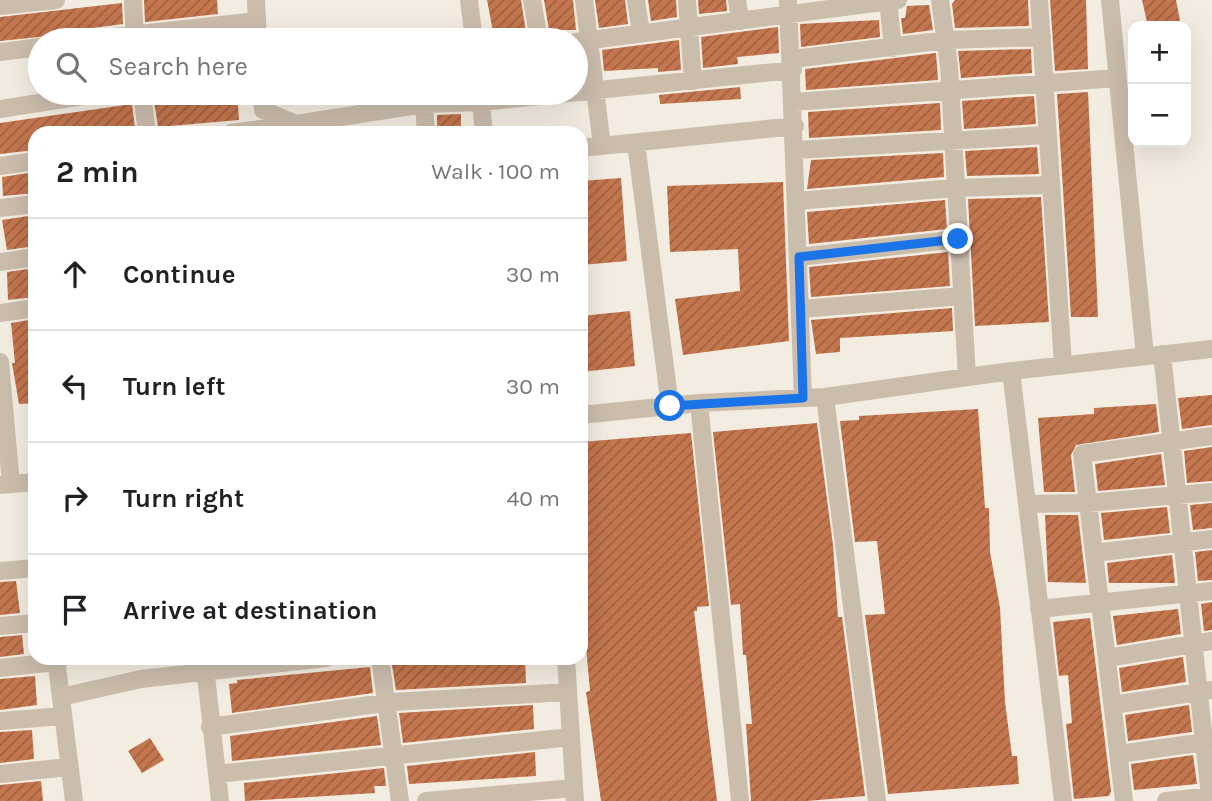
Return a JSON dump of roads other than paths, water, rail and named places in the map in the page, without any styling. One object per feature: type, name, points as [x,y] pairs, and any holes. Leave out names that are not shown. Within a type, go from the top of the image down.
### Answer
[{"type":"street","points":[[0,6],[55,0]]},
{"type":"street","points":[[133,0],[135,28]]},
{"type":"street","points":[[256,0],[257,28]]},
{"type":"street","points":[[469,0],[472,28]]},
{"type":"street","points":[[532,0],[537,28]]},
{"type":"street","points":[[583,28],[584,0]]},
{"type":"street","points":[[636,0],[640,33]]},
{"type":"street","points":[[687,0],[693,80]]},
{"type":"street","points":[[737,0],[740,22]]},
{"type":"street","points":[[588,40],[740,22],[789,8],[891,0],[893,48]]},
{"type":"street","points":[[940,0],[950,90],[967,377]]},
{"type":"street","points":[[1039,0],[1046,135],[1055,211],[1063,365]]},
{"type":"street","points":[[1110,0],[1117,78],[1154,355],[1172,441],[1193,642],[1205,691],[1211,796],[1166,801]]},
{"type":"street","points":[[789,8],[803,398]]},
{"type":"street","points":[[204,28],[257,21]]},
{"type":"street","points":[[588,91],[693,80],[946,40],[1042,37]]},
{"type":"street","points":[[0,52],[28,48]]},
{"type":"street","points":[[588,64],[595,91],[602,146]]},
{"type":"street","points":[[794,102],[1117,78]]},
{"type":"street","points":[[0,109],[28,105]]},
{"type":"street","points":[[144,105],[146,126]]},
{"type":"street","points":[[263,105],[263,110],[305,126],[419,105]]},
{"type":"street","points":[[424,105],[426,126]]},
{"type":"street","points":[[481,105],[483,126]]},
{"type":"street","points":[[588,147],[795,126]]},
{"type":"street","points":[[796,150],[1046,135]]},
{"type":"street","points":[[636,143],[670,406]]},
{"type":"street","points":[[0,166],[28,162]]},
{"type":"street","points":[[797,201],[955,188],[1050,185]]},
{"type":"street","points":[[0,208],[28,205]]},
{"type":"street","points":[[799,257],[958,239]]},
{"type":"street","points":[[0,262],[28,258]]},
{"type":"street","points":[[801,309],[962,296]]},
{"type":"street","points":[[0,313],[28,310]]},
{"type":"street","points":[[588,414],[699,403],[825,397],[1011,371],[1212,349]]},
{"type":"street","points":[[0,362],[6,485],[28,485]]},
{"type":"street","points":[[1011,371],[1063,801]]},
{"type":"street","points":[[825,397],[877,801]]},
{"type":"street","points":[[699,403],[740,801]]},
{"type":"street","points":[[1125,801],[1082,454],[1212,436]]},
{"type":"street","points":[[1027,504],[1088,503],[1212,492]]},
{"type":"street","points":[[1094,553],[1212,539]]},
{"type":"street","points":[[0,571],[28,569]]},
{"type":"street","points":[[1039,609],[1212,591]]},
{"type":"street","points":[[0,626],[28,624]]},
{"type":"street","points":[[1107,657],[1212,641]]},
{"type":"street","points":[[0,668],[28,664]]},
{"type":"street","points":[[57,665],[74,801]]},
{"type":"street","points":[[61,697],[204,665],[220,801]]},
{"type":"street","points":[[381,665],[400,801]]},
{"type":"street","points":[[426,801],[575,795],[566,665]]},
{"type":"street","points":[[1113,705],[1205,691]]},
{"type":"street","points":[[210,727],[386,702],[568,692]]},
{"type":"street","points":[[0,721],[63,716]]},
{"type":"street","points":[[216,774],[571,737]]},
{"type":"street","points":[[1119,754],[1208,742]]},
{"type":"street","points":[[0,774],[69,767]]}]
